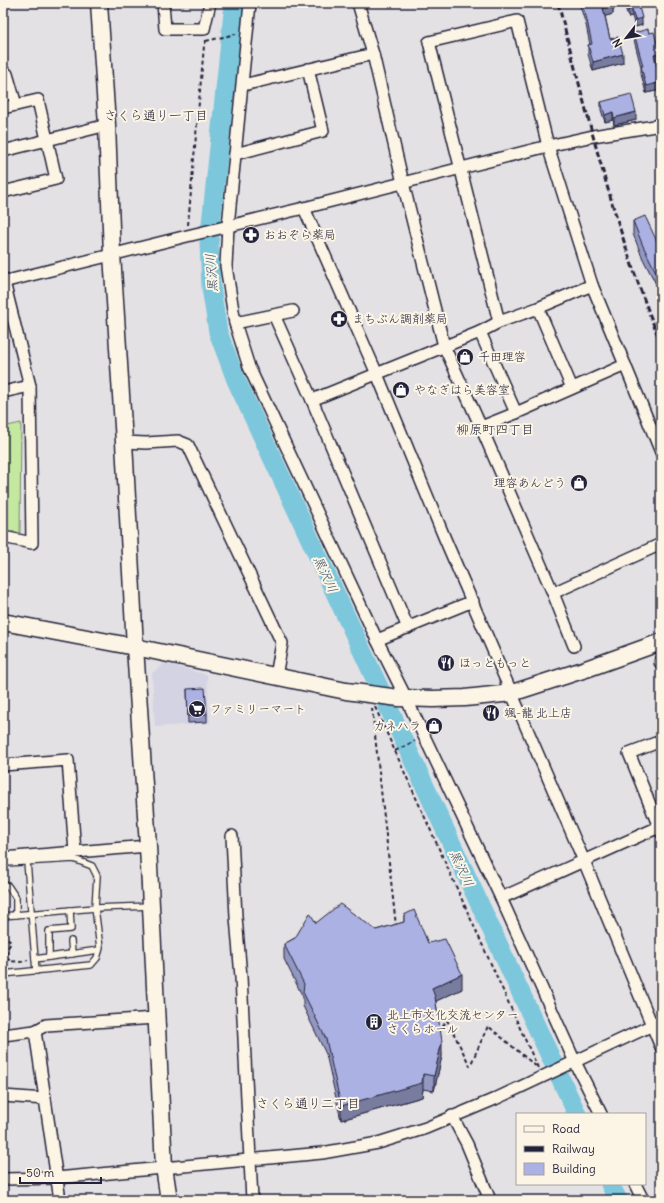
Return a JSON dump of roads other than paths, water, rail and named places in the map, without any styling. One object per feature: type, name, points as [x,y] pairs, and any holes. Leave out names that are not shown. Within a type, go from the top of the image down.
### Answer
[{"type":"street","points":[[99,3],[107,125],[112,254],[148,846],[164,1167],[169,1200]]},
{"type":"street","points":[[163,3],[165,29],[204,30],[210,3]]},
{"type":"street","points":[[250,3],[243,85],[225,227],[226,266],[235,323],[249,367],[403,698],[425,737],[501,898],[573,1063],[600,1113]]},
{"type":"street","points":[[358,3],[373,54],[403,183],[444,346],[481,427],[574,646]]},
{"type":"street","points":[[499,322],[429,42],[517,21],[548,146],[592,285],[661,452]]},
{"type":"street","points":[[243,85],[308,68],[373,54]]},
{"type":"street","points":[[235,154],[323,131],[308,68]]},
{"type":"street","points":[[7,74],[16,105]]},
{"type":"street","points":[[3,108],[38,100],[56,179],[3,192]]},
{"type":"street","points":[[3,151],[107,125]]},
{"type":"street","points":[[3,537],[32,543],[30,386],[3,281],[304,208],[548,146],[594,136],[661,125]]},
{"type":"street","points":[[304,208],[377,374],[445,539],[656,1024],[661,1047]]},
{"type":"street","points":[[312,400],[592,285]]},
{"type":"street","points":[[538,308],[572,388]]},
{"type":"street","points":[[235,323],[293,311]]},
{"type":"street","points":[[274,315],[312,400],[408,628]]},
{"type":"street","points":[[480,332],[516,413]]},
{"type":"street","points":[[481,427],[625,366]]},
{"type":"street","points":[[3,392],[30,386]]},
{"type":"street","points":[[124,442],[146,443],[178,441],[188,445],[282,643],[276,676]]},
{"type":"street","points":[[553,594],[661,544]]},
{"type":"street","points":[[377,640],[473,602]]},
{"type":"street","points":[[3,622],[135,647],[370,696],[403,698],[465,698],[512,692],[586,669],[661,642]]},
{"type":"street","points":[[501,898],[584,861],[660,830],[629,753],[661,741]]},
{"type":"street","points":[[3,765],[68,760],[75,852]]},
{"type":"street","points":[[232,836],[241,977],[252,1200]]},
{"type":"street","points":[[3,858],[148,846]]},
{"type":"street","points":[[3,1035],[35,1031],[46,1025],[156,1018]]},
{"type":"street","points":[[3,1179],[57,1178],[164,1167],[322,1154],[378,1143],[426,1128],[495,1099],[656,1024]]},
{"type":"street","points":[[35,1031],[60,1200]]},
{"type":"street","points":[[3,1096],[45,1098]]},
{"type":"street","points":[[452,1116],[467,1144],[490,1200]]},
{"type":"street","points":[[636,1185],[643,1200]]},
{"type":"lane","points":[[3,863],[74,859],[92,866],[97,876],[95,908],[100,948],[97,958],[91,965],[3,974]]},
{"type":"lane","points":[[27,862],[36,971]]},
{"type":"lane","points":[[3,885],[8,886],[16,898],[16,915]]},
{"type":"lane","points":[[3,916],[95,908],[151,906]]},
{"type":"lane","points":[[49,957],[49,931],[71,929],[70,910]]},
{"type":"lane","points":[[71,940],[72,954]]},
{"type":"lane","points":[[35,959],[99,950]]},
{"type":"waterway","name":"黒沢川","points":[[234,3],[209,243],[211,287],[218,332],[236,380],[577,1113]]},
{"type":"waterway","name":"黒沢川","points":[[610,1185],[618,1200]]},
{"type":"railway","points":[[558,3],[592,132],[617,218],[630,260],[661,343]]},
{"type":"place","name":"おおぞら薬局","points":[[251,235]]},
{"type":"place","name":"まちぶん調剤薬局","points":[[339,319]]},
{"type":"place","name":"千田理容","points":[[465,357]]},
{"type":"place","name":"やなぎはら美容室","points":[[401,390]]},
{"type":"place","name":"理容あんどう","points":[[579,483]]},
{"type":"place","name":"ほっともっと","points":[[446,663]]},
{"type":"place","name":"ファミリーマート","points":[[197,709]]},
{"type":"place","name":"颯-龍 北上店","points":[[491,713]]},
{"type":"place","name":"カネハラ","points":[[434,726]]},
{"type":"place","name":"北上市文化交流センター さくらホール","points":[[374,1022]]},
{"type":"district","name":"さくら通り一丁目","points":[[156,115]]},
{"type":"district","name":"柳原町四丁目","points":[[495,429]]},
{"type":"district","name":"さくら通り二丁目","points":[[308,1103]]}]
